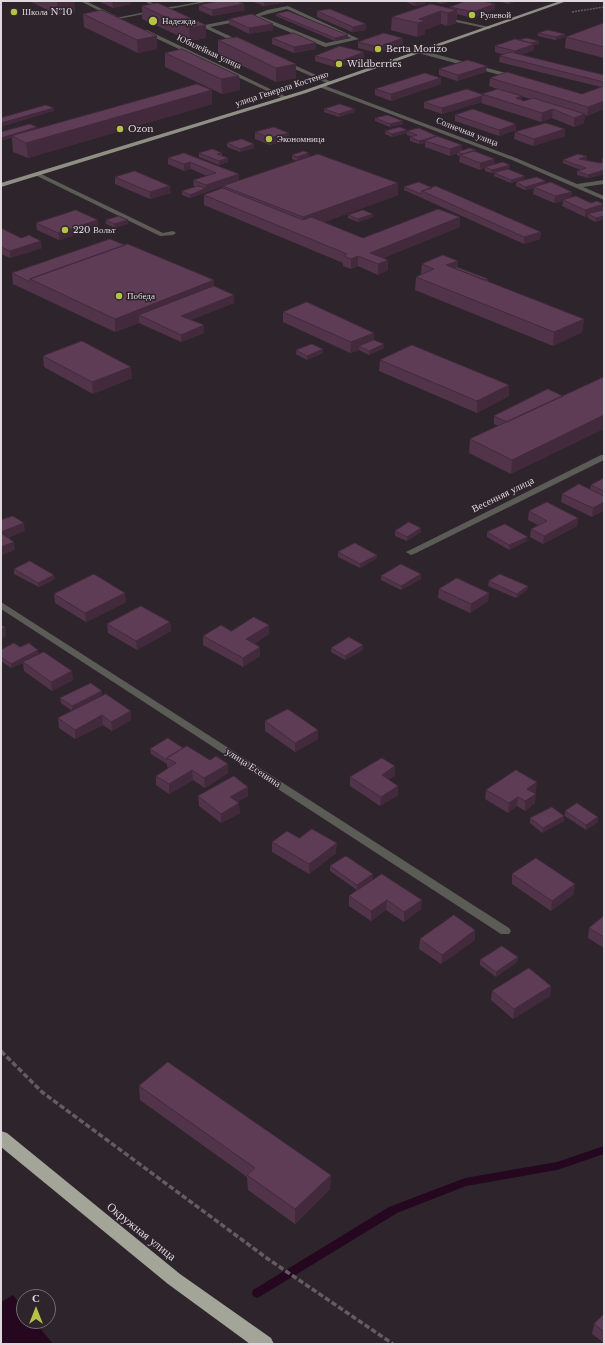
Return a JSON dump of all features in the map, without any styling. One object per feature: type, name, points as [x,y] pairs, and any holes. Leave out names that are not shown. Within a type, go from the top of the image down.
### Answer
[{"type":"highway","name":"Окружная улица","points":[[1,1138],[174,1279],[265,1344]]},
{"type":"main road","name":"улица Генерала Костенко","points":[[1,185],[286,98],[565,1]]},
{"type":"street","points":[[82,1],[125,22]]},
{"type":"street","points":[[146,1],[178,15]]},
{"type":"street","points":[[118,18],[209,1]]},
{"type":"street","points":[[204,27],[256,16],[269,11],[288,7],[356,39],[325,45],[256,16]]},
{"type":"street","points":[[441,18],[489,28]]},
{"type":"street","points":[[478,20],[498,24]]},
{"type":"street","points":[[191,21],[245,45]]},
{"type":"street","name":"Юбилейная улица","points":[[140,28],[286,98]]},
{"type":"street","points":[[420,52],[518,78]]},
{"type":"street","points":[[280,60],[331,83]]},
{"type":"street","name":"Солнечная улица","points":[[322,86],[514,159],[604,198]]},
{"type":"street","points":[[37,174],[162,236],[173,233]]},
{"type":"street","points":[[576,186],[604,182]]},
{"type":"street","name":"Весенняя улица","points":[[411,552],[604,457]]},
{"type":"street","name":"улица Есенина","points":[[1,605],[505,931]]},
{"type":"path","points":[[1,1051],[42,1092],[268,1259],[393,1344]]},
{"type":"shaded area","points":[[13,1295],[16,1299],[16,1329],[41,1329],[53,1344],[1,1344],[1,1302]]},
{"type":"building","points":[[219,1],[237,1],[244,4],[212,10],[199,5]]},
{"type":"building","points":[[411,1],[425,1],[415,3]]},
{"type":"building","points":[[466,1],[483,1],[495,4],[473,12],[450,7]]},
{"type":"building","points":[[158,3],[206,25],[189,28],[142,6]]},
{"type":"building","points":[[431,4],[457,10],[448,13],[441,11],[419,19],[426,21],[418,23],[392,17]]},
{"type":"building","points":[[330,9],[366,24],[353,27],[317,11]]},
{"type":"building","points":[[102,10],[157,36],[137,40],[83,14]]},
{"type":"building","points":[[288,11],[348,35],[335,38],[276,14]]},
{"type":"building","points":[[252,14],[273,24],[249,28],[229,19]]},
{"type":"building","points":[[604,23],[604,47],[566,37]]},
{"type":"building","points":[[548,30],[565,34],[556,37],[538,33]]},
{"type":"building","points":[[294,33],[316,43],[294,47],[272,38]]},
{"type":"building","points":[[384,33],[403,38],[378,47],[358,42]]},
{"type":"building","points":[[237,37],[296,64],[276,68],[218,40]]},
{"type":"building","points":[[527,38],[539,41],[531,43],[519,40]]},
{"type":"building","points":[[515,39],[535,44],[515,51],[495,46]]},
{"type":"building","points":[[340,46],[364,52],[338,62],[315,56]]},
{"type":"building","points":[[182,49],[239,76],[221,79],[165,53]]},
{"type":"building","points":[[510,52],[604,75],[604,82],[500,56]]},
{"type":"building","points":[[468,60],[487,66],[458,75],[439,69]]},
{"type":"building","points":[[507,72],[582,94],[604,86],[604,101],[588,107],[490,78]]},
{"type":"building","points":[[425,73],[441,78],[391,94],[375,89]]},
{"type":"building","points":[[197,84],[212,90],[26,143],[12,136]]},
{"type":"building","points":[[467,89],[482,94],[482,96],[442,108],[424,102]]},
{"type":"building","points":[[498,89],[522,96],[516,98],[524,101],[533,98],[585,114],[574,118],[553,109],[542,113],[482,94]]},
{"type":"building","points":[[340,104],[355,109],[339,114],[324,109]]},
{"type":"building","points":[[46,105],[54,108],[1,123],[1,118]]},
{"type":"building","points":[[473,109],[516,124],[499,130],[455,115]]},
{"type":"building","points":[[388,115],[403,121],[390,124],[375,118]]},
{"type":"building","points":[[546,123],[565,129],[534,139],[515,132]]},
{"type":"building","points":[[30,124],[37,127],[1,138],[1,132]]},
{"type":"building","points":[[274,127],[289,133],[270,138],[255,132]]},
{"type":"building","points":[[400,127],[407,130],[392,134],[385,131]]},
{"type":"building","points":[[419,128],[437,136],[419,141],[410,137],[417,135],[407,131]]},
{"type":"building","points":[[437,136],[462,145],[450,149],[425,141]]},
{"type":"building","points":[[242,139],[254,144],[240,149],[227,143]]},
{"type":"building","points":[[470,148],[476,150],[463,154],[457,152]]},
{"type":"building","points":[[213,149],[222,153],[217,154],[228,158],[219,161],[199,153]]},
{"type":"building","points":[[304,151],[309,153],[297,157],[292,155]]},
{"type":"building","points":[[474,151],[495,159],[480,163],[460,155]]},
{"type":"building","points":[[184,153],[239,174],[206,185],[193,180],[216,173],[190,162],[184,164],[168,158]]},
{"type":"building","points":[[318,154],[398,183],[303,217],[223,186]]},
{"type":"building","points":[[578,154],[587,156],[579,159],[600,163],[604,162],[604,170],[588,175],[577,171],[586,168],[563,160]]},
{"type":"building","points":[[503,162],[510,165],[492,170],[485,167]]},
{"type":"building","points":[[508,169],[525,176],[511,180],[494,173]]},
{"type":"building","points":[[135,171],[170,186],[150,192],[115,177]]},
{"type":"building","points":[[537,177],[546,181],[525,187],[516,182]]},
{"type":"building","points":[[419,182],[432,188],[422,191],[421,194],[404,187]]},
{"type":"building","points":[[551,182],[572,192],[555,196],[534,187]]},
{"type":"building","points":[[198,186],[206,188],[190,195],[182,191]]},
{"type":"building","points":[[436,186],[541,232],[524,237],[422,191]]},
{"type":"building","points":[[223,188],[303,220],[311,217],[363,238],[438,209],[460,217],[370,253],[388,260],[378,264],[358,256],[351,259],[344,256],[347,254],[204,195]]},
{"type":"building","points":[[576,196],[591,203],[597,201],[604,204],[585,210],[563,200]]},
{"type":"building","points":[[76,210],[98,220],[58,233],[36,223]]},
{"type":"building","points":[[363,210],[373,214],[358,219],[348,215]]},
{"type":"building","points":[[604,210],[604,216],[596,218],[588,214]]},
{"type":"building","points":[[119,216],[128,220],[114,224],[106,220]]},
{"type":"building","points":[[1,228],[21,238],[29,235],[41,241],[10,251],[1,247]]},
{"type":"building","points":[[110,239],[125,245],[30,279],[30,282],[12,273]]},
{"type":"building","points":[[128,244],[214,280],[115,319],[30,279]]},
{"type":"building","points":[[443,255],[458,261],[446,265],[584,319],[554,332],[416,277],[434,269],[422,264]]},
{"type":"building","points":[[457,267],[488,279],[485,280],[454,268]]},
{"type":"building","points":[[214,286],[234,295],[181,316],[204,325],[181,335],[139,315]]},
{"type":"building","points":[[307,302],[374,333],[351,342],[283,312]]},
{"type":"building","points":[[374,340],[384,344],[369,351],[359,346]]},
{"type":"building","points":[[82,341],[131,367],[92,382],[43,356]]},
{"type":"building","points":[[312,344],[323,349],[307,356],[296,350]]},
{"type":"building","points":[[412,345],[509,385],[477,401],[380,360]]},
{"type":"building","points":[[604,377],[604,415],[512,460],[470,439]]},
{"type":"building","points":[[548,389],[563,396],[507,422],[494,416]]},
{"type":"building","points":[[604,478],[604,491],[591,485]]},
{"type":"building","points":[[579,484],[604,496],[604,502],[593,508],[562,494]]},
{"type":"building","points":[[547,502],[578,518],[544,536],[531,529],[547,521],[529,511]]},
{"type":"building","points":[[13,516],[24,523],[1,532],[1,520]]},
{"type":"building","points":[[409,522],[421,528],[407,537],[395,531]]},
{"type":"building","points":[[505,524],[528,537],[509,545],[487,532]]},
{"type":"building","points":[[1,533],[14,542],[1,547]]},
{"type":"building","points":[[355,543],[377,555],[360,564],[338,552]]},
{"type":"building","points":[[30,561],[54,575],[38,583],[14,569]]},
{"type":"building","points":[[401,564],[421,574],[401,586],[381,576]]},
{"type":"building","points":[[94,574],[125,593],[85,613],[54,594]]},
{"type":"building","points":[[500,574],[528,586],[517,594],[489,581]]},
{"type":"building","points":[[457,578],[489,593],[471,604],[439,589]]},
{"type":"building","points":[[141,606],[170,622],[136,641],[107,624]]},
{"type":"building","points":[[254,617],[269,625],[246,639],[260,647],[243,658],[203,636],[221,625],[231,631]]},
{"type":"building","points":[[349,637],[363,645],[345,656],[331,648]]},
{"type":"building","points":[[14,643],[20,647],[29,643],[38,650],[11,664],[1,657],[1,650]]},
{"type":"building","points":[[44,652],[72,671],[51,682],[23,662]]},
{"type":"building","points":[[91,683],[102,691],[72,706],[60,698]]},
{"type":"building","points":[[106,694],[131,711],[111,722],[102,715],[75,730],[58,718]]},
{"type":"building","points":[[288,709],[318,730],[295,743],[265,721]]},
{"type":"building","points":[[168,738],[183,748],[167,758],[167,760],[150,749]]},
{"type":"building","points":[[187,746],[210,760],[216,756],[228,764],[204,778],[192,770],[169,784],[156,776],[176,763],[167,758]]},
{"type":"building","points":[[382,758],[395,766],[382,775],[398,786],[381,797],[350,777]]},
{"type":"building","points":[[516,770],[537,782],[527,789],[536,794],[525,801],[518,797],[509,803],[486,790]]},
{"type":"building","points":[[234,776],[248,787],[230,797],[239,803],[221,814],[198,796]]},
{"type":"building","points":[[577,803],[598,817],[586,825],[565,811]]},
{"type":"building","points":[[552,807],[564,816],[543,828],[530,818]]},
{"type":"building","points":[[312,829],[337,843],[309,864],[272,842],[287,831],[299,838]]},
{"type":"building","points":[[346,856],[373,874],[357,885],[330,866]]},
{"type":"building","points":[[536,858],[575,884],[552,901],[512,874]]},
{"type":"building","points":[[382,874],[422,900],[404,912],[387,900],[371,911],[349,896]]},
{"type":"building","points":[[454,915],[475,930],[442,955],[420,939]]},
{"type":"building","points":[[604,916],[604,937],[589,928]]},
{"type":"building","points":[[502,946],[518,957],[496,972],[480,960]]},
{"type":"building","points":[[529,968],[551,986],[514,1009],[492,991]]},
{"type":"building","points":[[168,1062],[331,1175],[295,1209],[247,1175],[255,1168],[139,1086]]},
{"type":"building","points":[[604,1314],[604,1332],[594,1324]]},
{"type":"waterway","points":[[257,1293],[393,1210],[465,1182],[557,1166],[604,1150]]},
{"type":"place","name":"Школа №10","points":[[14,12]]},
{"type":"place","name":"Рулевой","points":[[472,15]]},
{"type":"place","name":"Надежда","points":[[153,21]]},
{"type":"place","name":"Berta Morizo","points":[[378,49]]},
{"type":"place","name":"Wildberries","points":[[339,64]]},
{"type":"place","name":"Ozon","points":[[120,129]]},
{"type":"place","name":"Экономница","points":[[269,139]]},
{"type":"place","name":"220 Вольт","points":[[65,230]]},
{"type":"place","name":"Победа","points":[[119,296]]}]
